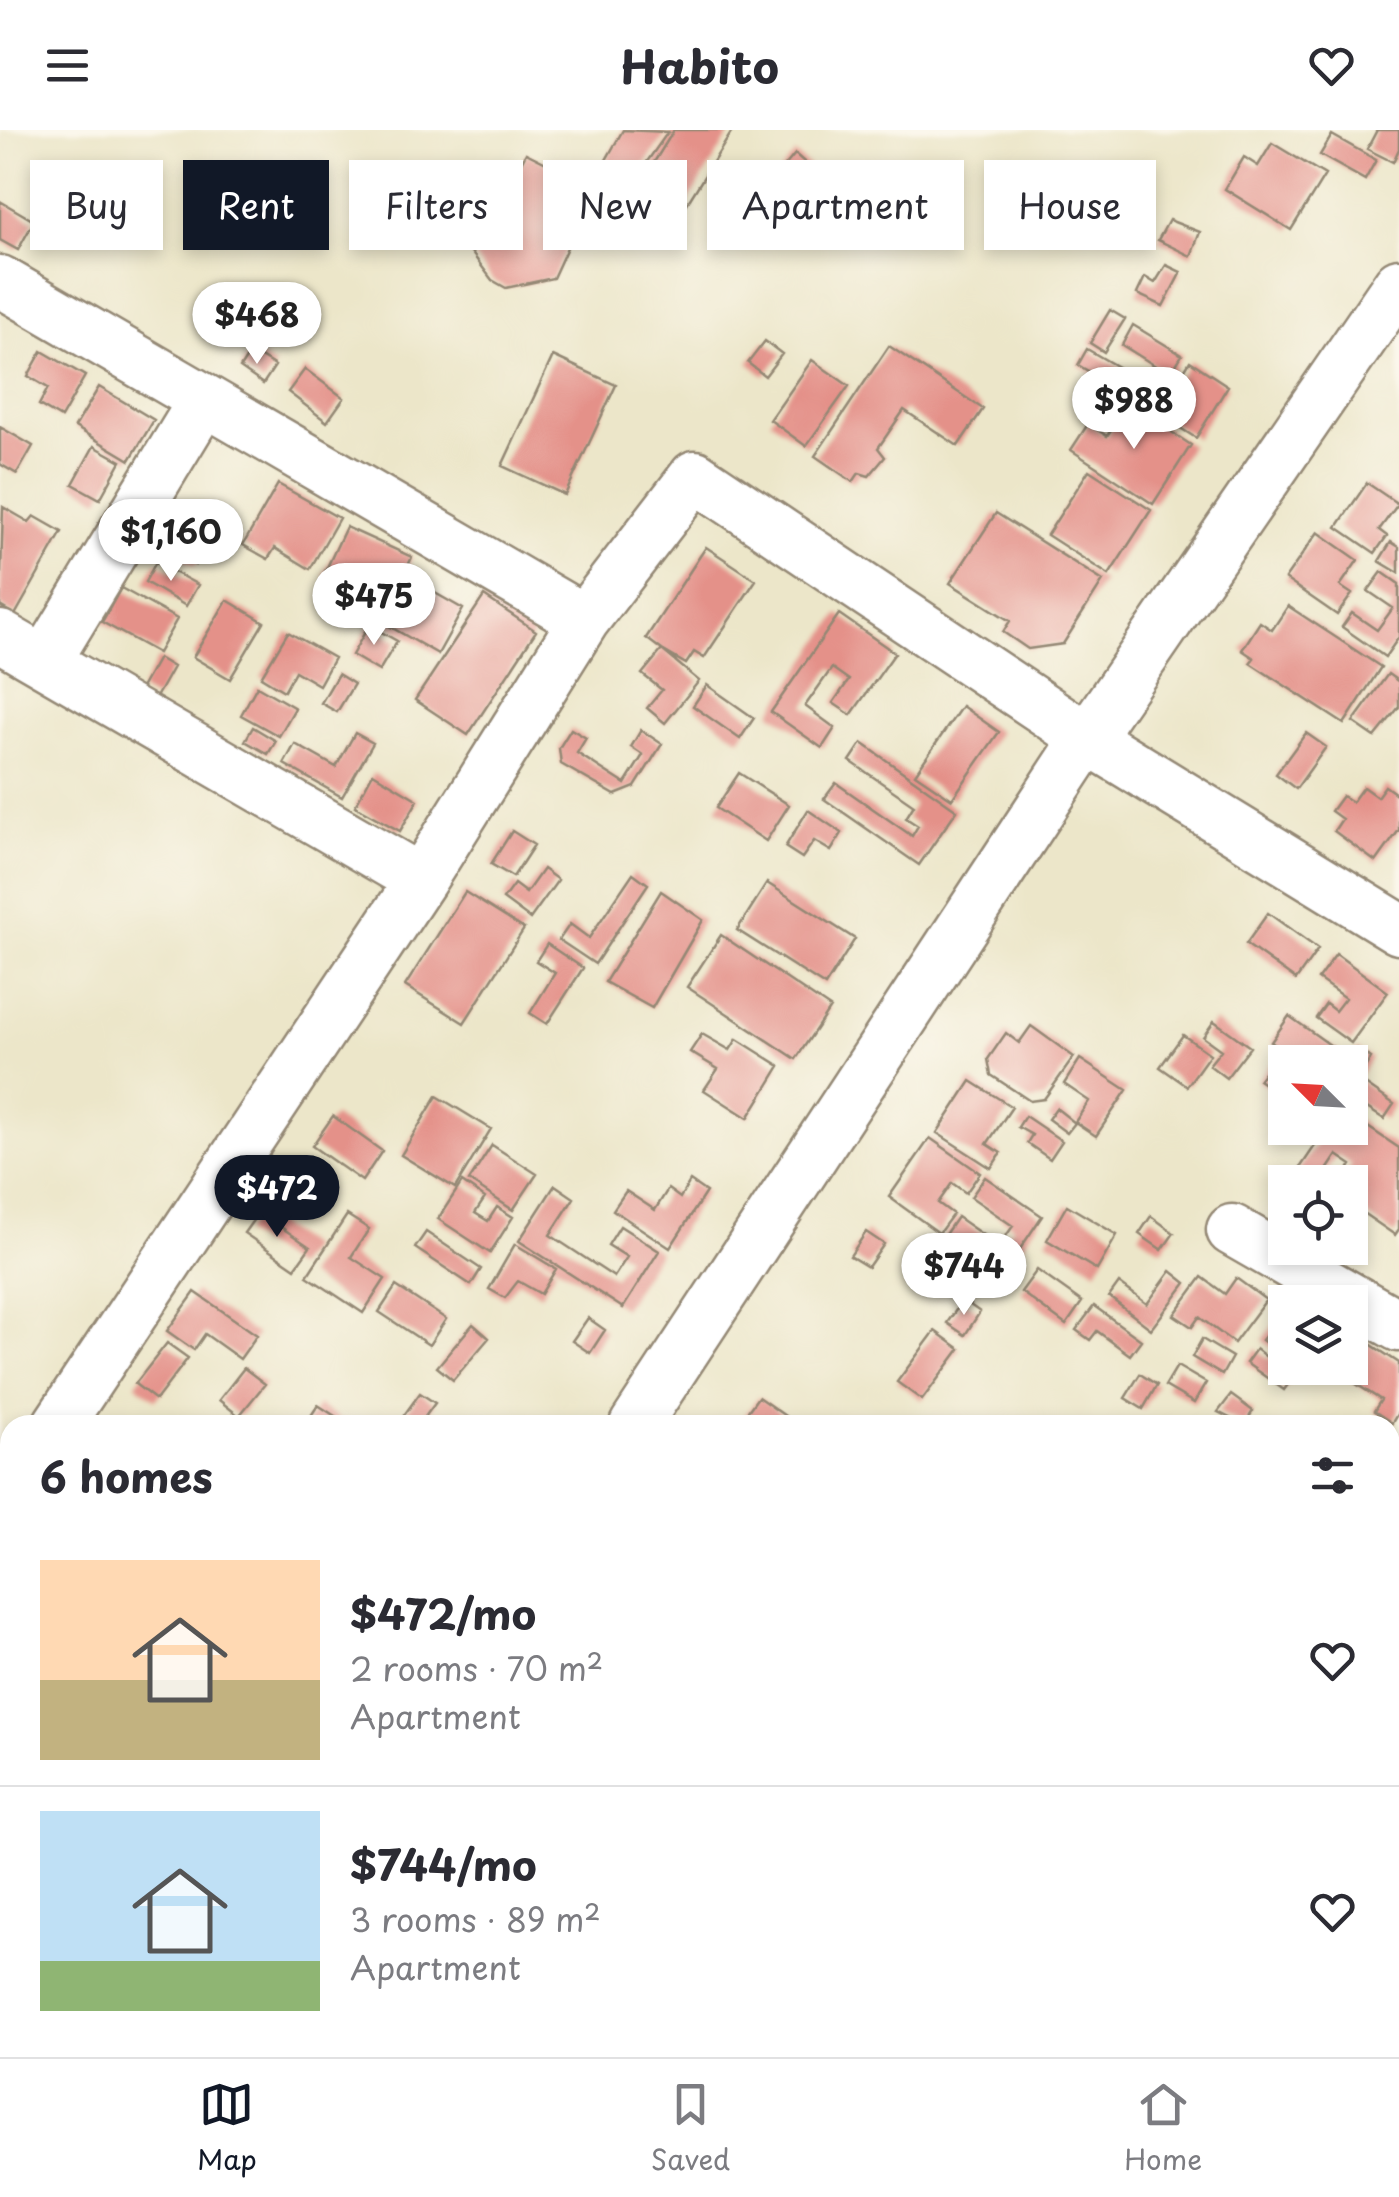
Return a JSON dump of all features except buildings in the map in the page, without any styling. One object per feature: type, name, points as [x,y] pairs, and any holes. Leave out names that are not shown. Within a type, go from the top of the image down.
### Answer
[{"type":"street","points":[[0,282],[584,620]]},
{"type":"street","points":[[642,1415],[1087,738],[1399,284]]},
{"type":"street","points":[[46,662],[204,400]]},
{"type":"street","points":[[65,1415],[421,880],[584,620],[694,476],[1087,738],[1396,920]]},
{"type":"street","points":[[0,636],[421,880]]},
{"type":"street","points":[[1232,1230],[1399,1326]]}]
